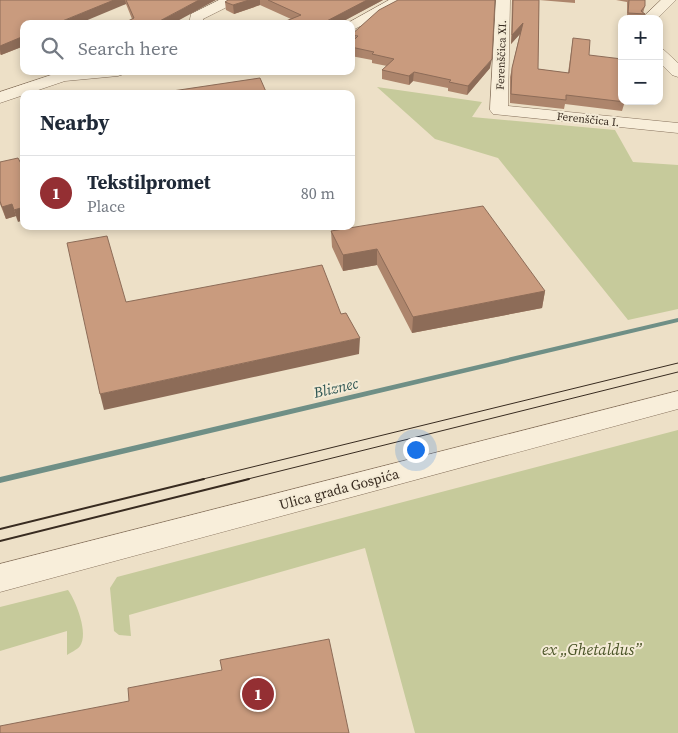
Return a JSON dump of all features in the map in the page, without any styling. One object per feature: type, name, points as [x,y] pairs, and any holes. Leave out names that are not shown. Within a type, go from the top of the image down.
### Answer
[{"type":"street","points":[[196,20],[196,17],[230,0]]},
{"type":"street","points":[[355,25],[399,0]]},
{"type":"street","name":"Ferenščica XI.","points":[[499,110],[503,0]]},
{"type":"street","points":[[652,15],[669,0]]},
{"type":"street","points":[[663,57],[678,72]]},
{"type":"street","points":[[21,90],[50,79],[75,75]]},
{"type":"street","points":[[0,98],[20,90]]},
{"type":"street","name":"Ferenščica I.","points":[[499,110],[678,128]]},
{"type":"street","name":"Ulica grada Gospića","points":[[0,578],[678,400]]},
{"type":"green space","points":[[377,87],[482,102],[472,117],[615,130],[633,162],[678,165],[678,309],[628,320],[498,158],[435,139]]},
{"type":"green space","name":"ex „Ghetaldus”","points":[[678,430],[678,733],[415,733],[365,548],[129,615],[131,636],[119,635],[114,631],[110,588],[117,577]]},
{"type":"green space","points":[[68,590],[78,609],[82,626],[82,641],[79,647],[67,655],[67,631],[0,651],[0,607]]},
{"type":"building","points":[[0,0],[114,0],[65,20],[20,20],[20,38],[0,46]]},
{"type":"building","points":[[126,0],[199,0],[162,20],[130,20],[134,18]]},
{"type":"building","points":[[228,0],[249,0],[233,5],[225,2]]},
{"type":"building","points":[[268,0],[367,0],[329,20],[288,20],[301,15]]},
{"type":"building","points":[[398,0],[495,0],[492,59],[468,86],[449,82],[451,80],[414,72],[409,76],[382,70],[394,59],[355,48],[355,39],[358,36],[355,36],[355,31],[379,10]]},
{"type":"building","points":[[513,0],[539,0],[538,69],[569,73],[573,38],[590,40],[589,55],[618,59],[618,101],[566,95],[566,100],[511,94],[512,68],[523,23],[512,35]]},
{"type":"building","points":[[629,0],[645,0],[645,6],[641,11],[645,14],[628,13]]},
{"type":"building","points":[[260,78],[265,90],[179,90]]},
{"type":"building","points":[[18,158],[20,162],[20,208],[14,210],[12,204],[2,207],[0,201],[0,162]]},
{"type":"building","points":[[483,206],[545,291],[413,317],[377,249],[343,255],[331,231],[355,230],[355,227]]},
{"type":"building","points":[[107,236],[126,302],[322,265],[341,314],[346,313],[360,338],[100,394],[67,243]]},
{"type":"building","points":[[329,639],[349,733],[0,733],[0,726],[129,701],[128,688],[222,670],[220,660]]},
{"type":"waterway","name":"Bliznec","points":[[0,480],[678,320]]},
{"type":"tram line","points":[[199,480],[678,363]]},
{"type":"tram line","points":[[244,480],[678,372]]},
{"type":"tram line","points":[[0,529],[204,479]]},
{"type":"tram line","points":[[0,541],[249,479]]},
{"type":"place","name":"Tekstilpromet","points":[[258,694]]}]
